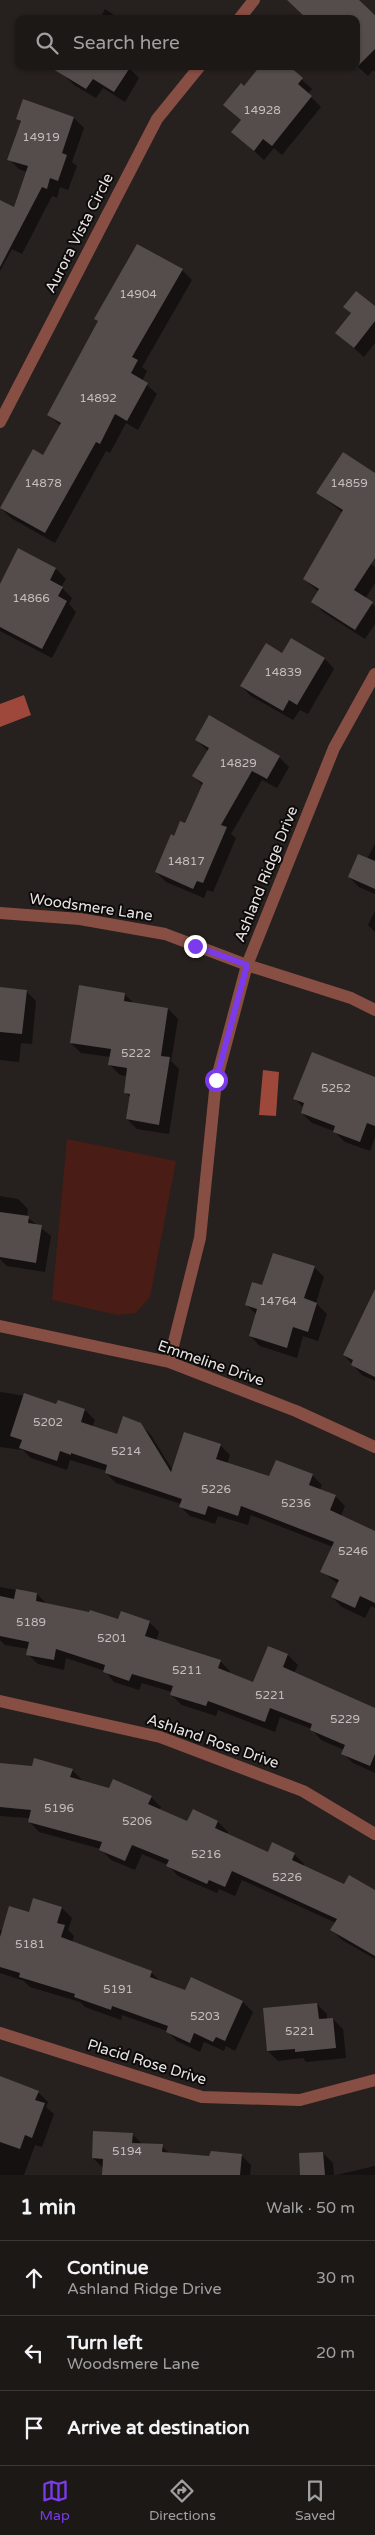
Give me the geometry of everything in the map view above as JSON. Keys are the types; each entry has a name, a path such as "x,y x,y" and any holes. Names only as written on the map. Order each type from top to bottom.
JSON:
{"street":[{"path":"242,15 254,0"},
{"name":"Aurora Vista Circle","path":"0,422 156,119 197,70"},
{"name":"Ashland Ridge Drive","path":"169,1362 200,1238 216,1080 247,965 334,748 375,674"},
{"name":"Woodsmere Lane","path":"0,913 80,919 165,934 247,965 351,998 375,1010"},
{"name":"Emmeline Drive","path":"0,1326 169,1362 296,1411 375,1447"},
{"name":"Ashland Rose Drive","path":"0,1701 160,1737 303,1791 375,1834"},
{"name":"Placid Rose Drive","path":"0,2033 202,2097 300,2100 375,2080"}],"shaded area":[{"path":"24,695 31,715 0,727 0,704"},
{"path":"263,1070 279,1072 276,1116 259,1115"},
{"path":"67,1139 176,1161 150,1297 136,1313 117,1315 52,1300"}],"building":[{"path":"287,0 359,0 375,15 375,49 360,64 360,15 303,15"},
{"path":"55,70 128,70 114,92 93,79 86,89"},
{"path":"257,70 294,70 303,78 298,84 312,96 272,146 263,139 254,151 231,132 241,120 223,105 241,83 244,86"},
{"path":"23,99 74,117 62,153 67,155 58,181 50,178 47,189 42,187 0,267 0,200 14,207 28,166 7,160 21,121 16,119"},
{"path":"137,244 183,269 132,357 138,360 131,373 148,383 127,421 115,414 100,444 96,442 45,533 0,508 33,449 43,455 61,423 47,415 98,321 94,319"},
{"path":"356,291 375,306 375,321 354,348 335,333 351,313 343,307"},
{"path":"343,452 375,473 375,558 354,590 373,602 355,630 311,602 319,589 303,579 343,510 316,493"},
{"path":"18,548 56,568 50,580 63,587 58,596 67,601 42,649 0,627 0,584"},
{"path":"291,638 325,658 297,705 289,700 283,711 240,686 266,643 282,653"},
{"path":"209,715 280,756 267,779 252,771 221,825 227,827 203,883 197,881 193,889 155,872 171,834 174,836 180,821 185,823 203,783 192,776 209,748 195,740"},
{"path":"358,854 375,861 375,889 348,877"},
{"path":"79,985 125,993 124,1001 168,1008 161,1056 170,1057 159,1125 126,1119 130,1094 124,1093 127,1068 108,1065 111,1049 70,1043"},
{"path":"0,987 27,990 22,1034 0,1032"},
{"path":"312,1052 375,1077 375,1126 367,1123 360,1142 333,1132 335,1126 301,1113 304,1103 293,1099"},
{"path":"0,1212 29,1216 28,1223 42,1225 36,1263 0,1257"},
{"path":"273,1253 315,1266 304,1298 317,1303 308,1332 293,1327 287,1348 249,1336 257,1309 245,1305 252,1282 262,1285"},
{"path":"375,1289 375,1377 351,1365 353,1360 343,1355"},
{"path":"24,1393 56,1404 58,1400 85,1409 81,1422 117,1434 123,1416 141,1423 171,1472 184,1432 221,1444 216,1459 269,1476 276,1460 313,1474 309,1485 336,1495 330,1510 375,1531 375,1603 360,1596 355,1608 331,1597 339,1580 320,1572 334,1542 241,1506 238,1516 208,1506 205,1515 179,1507 182,1499 105,1473 107,1465 60,1451 57,1461 19,1448 22,1440 10,1436"},
{"path":"16,1589 37,1593 36,1601 89,1612 90,1610 118,1619 121,1611 150,1621 145,1636 221,1660 218,1668 253,1682 268,1646 288,1654 283,1667 375,1708 375,1754 370,1766 341,1754 345,1745 310,1730 312,1724 270,1708 265,1722 208,1701 206,1706 170,1695 173,1686 132,1674 129,1681 103,1672 105,1665 56,1649 54,1660 26,1655 29,1642 0,1636 0,1596 14,1599"},
{"path":"34,1758 73,1769 70,1777 109,1788 113,1779 152,1796 148,1804 187,1821 193,1809 218,1821 215,1828 268,1852 272,1842 295,1853 292,1860 344,1884 349,1875 375,1890 375,1956 330,1930 337,1919 232,1871 225,1887 209,1880 207,1884 166,1866 169,1860 132,1845 125,1861 99,1850 102,1842 28,1822 31,1810 0,1807 0,1763 32,1766"},
{"path":"33,1898 62,1907 57,1923 65,1925 61,1937 152,1971 150,1977 185,1990 191,1977 243,2001 225,2041 216,2037 213,2042 194,2033 190,2043 166,2032 168,2026 112,2006 111,2010 74,1997 75,1994 19,1977 20,1973 0,1967 0,1937 9,1906 29,1912"},
{"path":"317,2003 319,2019 333,2018 336,2048 295,2052 295,2049 267,2051 263,2008"},
{"path":"0,2076 39,2091 35,2100 45,2103 32,2138 25,2135 20,2149 0,2142"},
{"path":"93,2131 133,2133 132,2143 163,2144 162,2152 209,2156 211,2151 242,2154 240,2175 102,2175 103,2159 92,2158"},
{"path":"323,2152 325,2175 300,2175 299,2153"}],"route":[{"path":"195,946 247,965 216,1080"}]}
